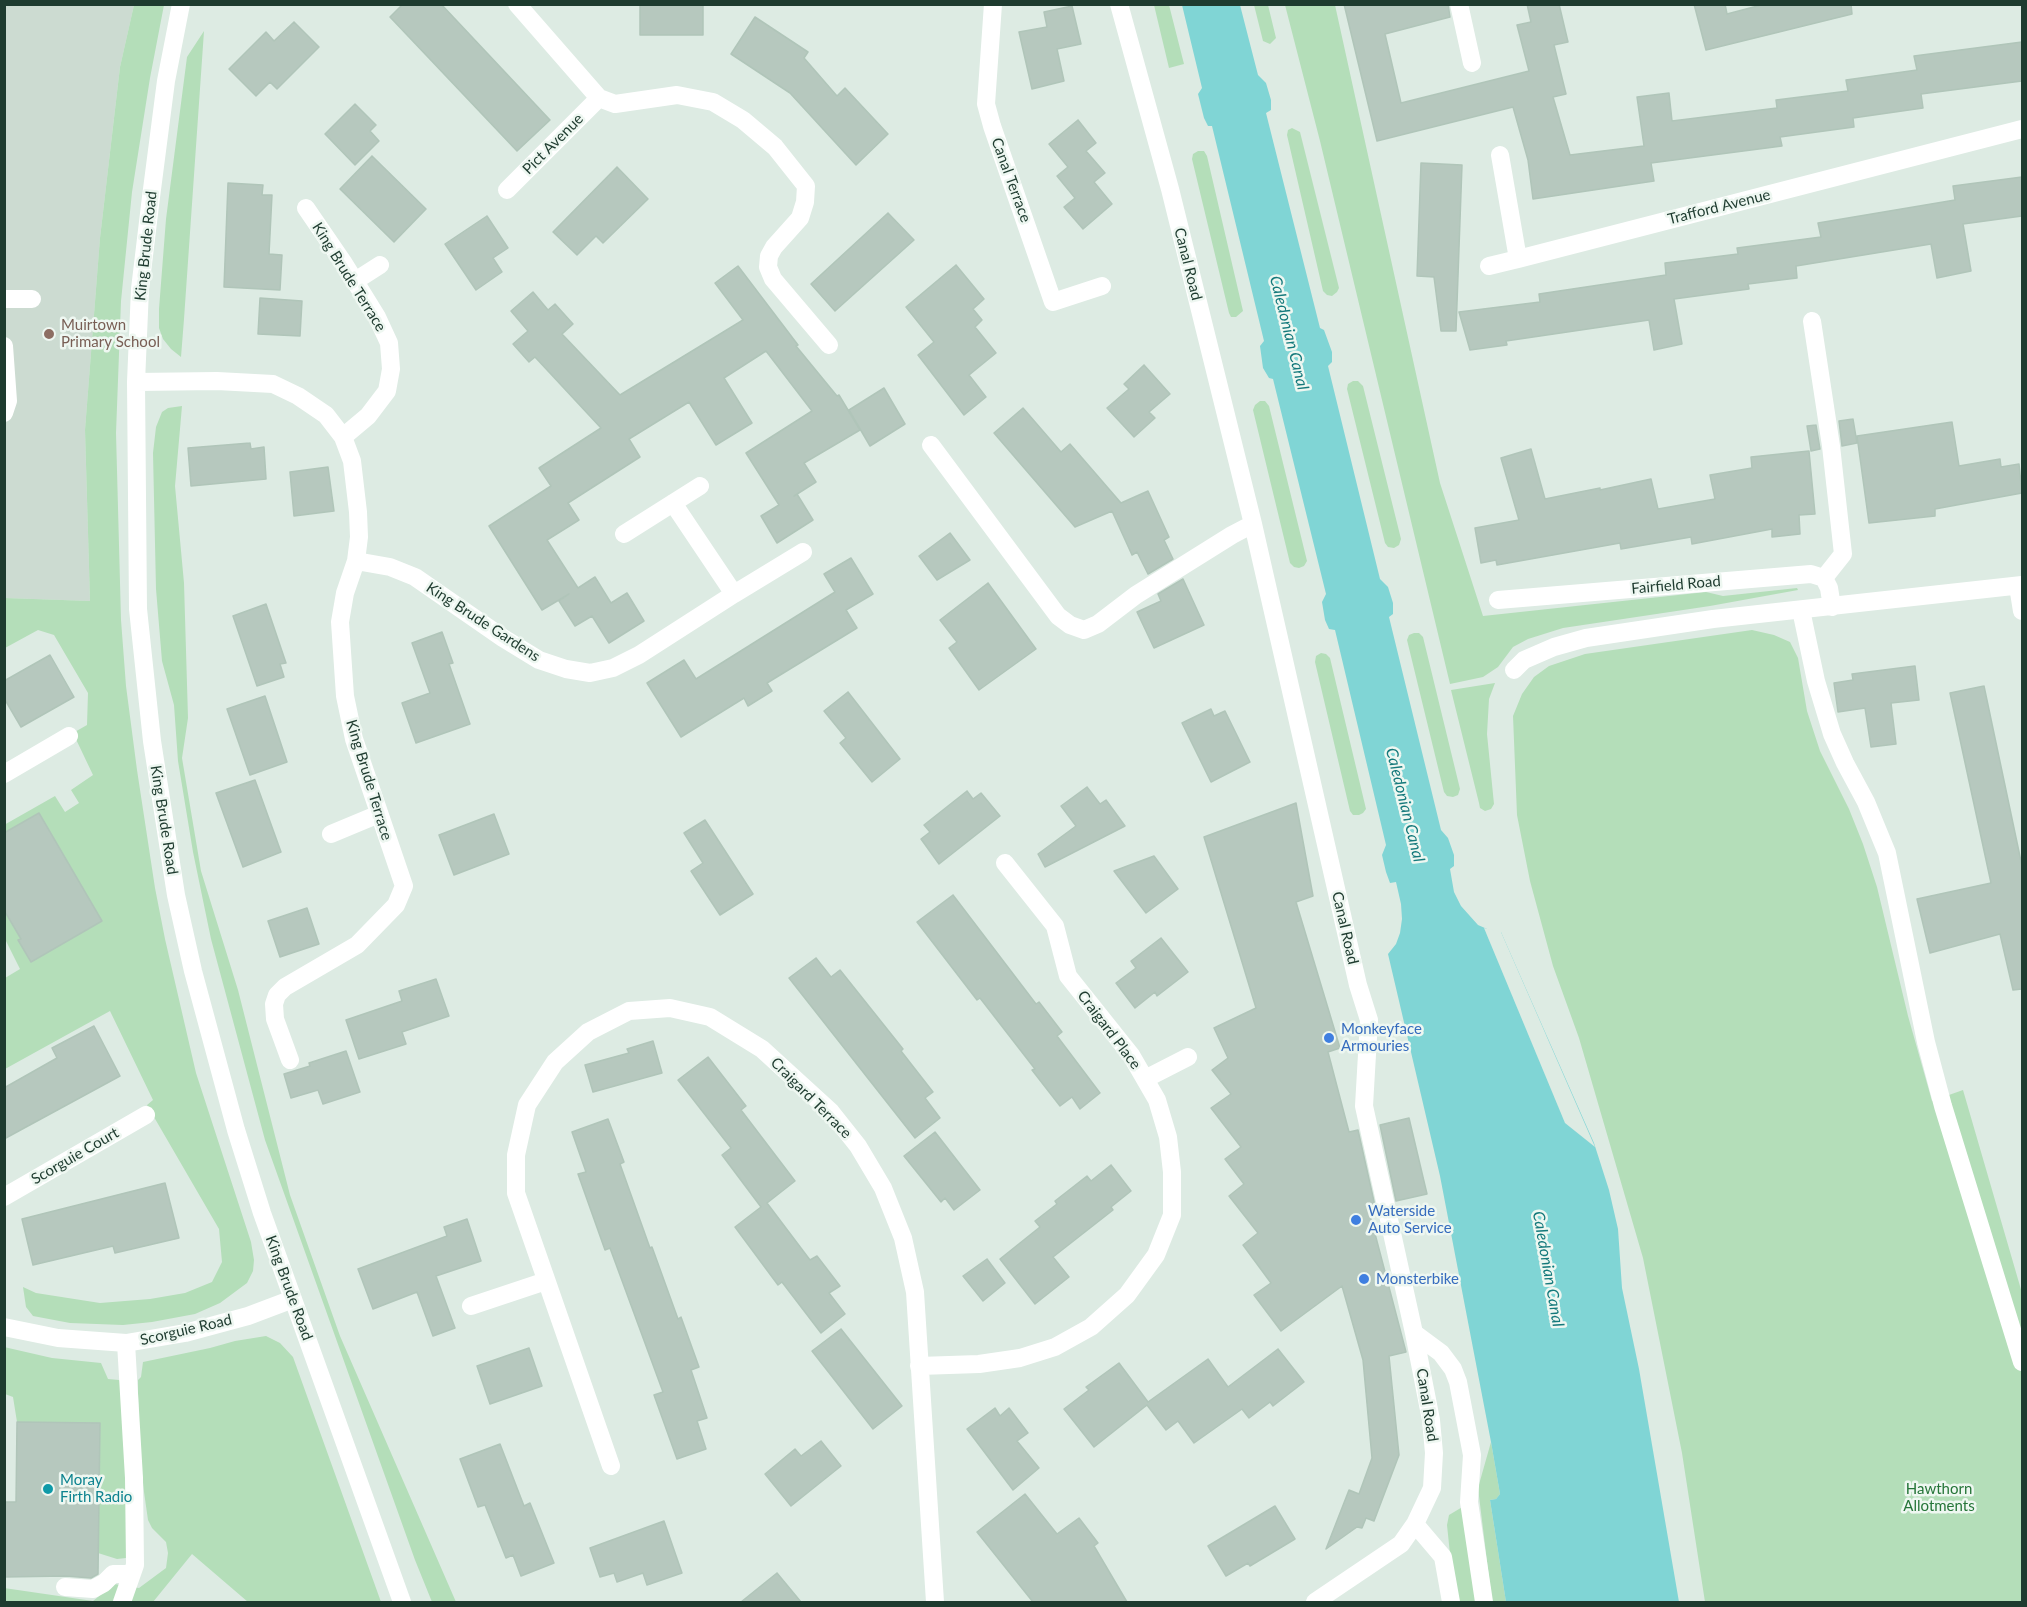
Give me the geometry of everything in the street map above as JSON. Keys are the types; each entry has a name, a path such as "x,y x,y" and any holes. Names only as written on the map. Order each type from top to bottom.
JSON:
{"street":[{"name":"King Brude Road","path":"181,4 166,81 140,289 136,382 138,609 152,741 176,895 199,994 236,1130 262,1213 402,1602"},
{"path":"516,4 599,98 615,104 677,95 713,102 743,120 775,147 806,186 805,202 800,218 774,247 769,256 768,267 773,279 829,345"},
{"name":"Canal Terrace","path":"993,4 986,104 1053,302 1102,286"},
{"name":"Canal Road","path":"1119,4 1170,189 1253,524 1358,985 1369,1020 1364,1106 1431,1420 1434,1453 1432,1488 1415,1524 1401,1544 1315,1602"},
{"path":"1459,4 1472,63"},
{"name":"Pict Avenue","path":"507,190 599,98"},
{"name":"Trafford Avenue","path":"1489,266 2022,129"},
{"path":"1500,155 1518,259"},
{"name":"King Brude Terrace","path":"306,208 377,317 389,344 391,369 387,392 368,416 343,437"},
{"path":"355,281 380,265"},
{"path":"4,299 32,299"},
{"path":"1812,321 1831,446 1843,554 1824,578 1829,588 1832,606"},
{"path":"4,346 8,401 4,413"},
{"name":"King Brude Terrace","path":"136,382 217,381 273,384 326,415 343,437 351,461 359,537 356,561 345,593 340,622 345,696 354,739 404,886 396,904 357,945 285,987 277,995 274,1004 274,1019 290,1059"},
{"path":"931,445 1058,616 1070,625 1084,630 1098,624 1136,595 1253,524"},
{"path":"624,534 700,486"},
{"path":"673,503 734,594"},
{"name":"King Brude Gardens","path":"356,561 390,567 415,577 539,660 566,669 590,673 614,668 639,655 802,552"},
{"name":"Fairfield Road","path":"1498,600 1811,574 1824,578"},
{"path":"1514,670 1524,660 1544,651 1586,638 1713,618 2020,585 2022,611"},
{"path":"1801,610 1816,681 1832,735 1866,802 1887,853 1926,1042 1943,1106 2022,1362"},
{"path":"4,774 69,736"},
{"path":"331,834 379,814"},
{"name":"Craigard Place","path":"919,1365 979,1364 1020,1358 1055,1347 1091,1327 1127,1295 1156,1255 1172,1215 1172,1172 1168,1137 1157,1100 1131,1055 1068,976 1055,926 1005,863"},
{"name":"Craigard Terrace","path":"611,1466 516,1194 516,1155 527,1105 555,1062 588,1032 630,1011 670,1008 710,1017 762,1049 831,1113 858,1146 883,1188 903,1238 915,1292 935,1602"},
{"path":"1145,1079 1188,1057"},
{"name":"Scorguie Court","path":"4,1197 146,1115"},
{"path":"471,1306 546,1281"},
{"name":"Scorguie Road","path":"4,1327 58,1338 126,1343 185,1333 248,1316 293,1299"},
{"name":"Canal Road","path":"1414,1333 1441,1353 1453,1369 1458,1382 1472,1455 1469,1502 1484,1602"},
{"path":"122,1602 135,1565 134,1478 126,1343"},
{"path":"1415,1524 1443,1557 1451,1602"},
{"path":"65,1587 93,1589 113,1574 132,1574"}],"shaded area":[{"name":"Muirtown Primary School","path":"5,5 134,5 120,67 100,238 85,430 90,601 5,598"}],"green space":[{"path":"134,5 164,5 132,192 121,301 116,433 121,620 126,686 155,888 165,939 196,1073 251,1242 254,1260 253,1271 247,1283 220,1303 195,1314 123,1325 70,1323 33,1316 26,1307 23,1287 36,1293 100,1303 150,1299 185,1293 212,1282 222,1262 219,1229 147,1105 153,1100 110,1011 5,1069 5,978 20,969 5,939 4,825 55,796 65,812 79,803 71,790 93,775 73,733 87,725 88,693 54,635 38,630 5,648 5,598 90,601 85,430 100,238 120,67"},
{"path":"1154,5 1169,5 1184,64 1169,68"},
{"path":"1254,5 1268,5 1276,38 1270,44 1263,41"},
{"path":"1285,5 1335,5 1440,483 1483,616 1706,592 1723,596 1797,588 1798,590 1563,628 1528,639 1513,647 1498,667 1483,677 1450,684 1320,141"},
{"path":"204,31 181,357 163,339 159,328 159,309 166,219 187,57"},
{"path":"1292,128 1300,132 1339,288 1332,296 1323,291 1287,135 1288,130"},
{"path":"1204,151 1207,156 1243,311 1236,317 1231,317 1229,313 1192,159 1193,154"},
{"path":"1358,381 1363,386 1401,539 1399,545 1394,548 1388,547 1385,543 1347,389 1348,384"},
{"path":"1260,401 1265,401 1269,406 1307,561 1299,568 1290,563 1253,410"},
{"path":"182,406 175,486 184,583 188,718 182,758 201,871 238,990 290,1195 340,1336 456,1602 432,1602 415,1560 265,1140 211,939 193,852 178,761 174,705 162,661 156,589 153,453 156,427 162,412 168,408"},
{"name":"Hawthorn Allotments","path":"1752,630 1774,635 1790,642 1798,658 1807,711 1820,751 1849,809 1877,887 1908,1016 1932,1101 1963,1090 2022,1293 2022,1602 1705,1602 1682,1453 1643,1258 1579,1038 1553,966 1530,881 1517,815 1513,716 1522,694 1534,677 1549,666 1585,654"},
{"path":"1419,633 1423,637 1460,789 1458,795 1453,797 1447,796 1444,792 1407,640 1409,635"},
{"path":"1321,653 1330,658 1366,809 1359,815 1353,815 1350,811 1315,662 1316,656"},
{"path":"1495,683 1489,699 1487,734 1494,804 1491,809 1485,811 1480,808 1451,690"},
{"path":"266,1336 280,1343 293,1357 381,1602 248,1602 192,1554 153,1602 5,1602 4,1588 93,1601 114,1584 139,1588 166,1568 168,1553 166,1542 152,1528 148,1520 144,1492 138,1393 138,1380 141,1377 143,1362"},
{"path":"4,1347 52,1358 101,1363 108,1379 119,1380 123,1384 129,1551 126,1558 117,1559 98,1553 100,1423 17,1422 13,1397 5,1394"},
{"path":"1491,1442 1500,1494 1496,1499 1490,1500 1506,1602 1492,1602 1478,1488"},
{"path":"1464,1506 1477,1602 1455,1602 1447,1525 1449,1515"}],"water":[{"name":"Caledonian Canal","path":"1182,5 1240,5 1258,75 1266,83 1271,100 1271,110 1266,113 1320,328 1324,330 1332,352 1332,362 1328,366 1380,579 1388,587 1393,603 1393,614 1389,617 1441,830 1448,838 1454,855 1454,866 1450,869 1454,892 1461,906 1478,925 1494,932 1501,932 1594,1143 1609,1190 1618,1229 1622,1288 1639,1369 1679,1602 1506,1602 1490,1500 1496,1499 1500,1494 1491,1442 1440,1176 1388,954 1396,944 1400,933 1401,904 1396,882 1390,883 1386,872 1382,855 1386,845 1335,630 1329,629 1325,620 1322,602 1326,594 1273,379 1269,378 1263,368 1260,346 1264,341 1212,126 1208,126 1204,118 1198,94 1202,88"}],"pier":[{"path":"1484,928 1501,932 1595,1147 1565,1123"}],"building":[{"path":"403,4 441,4 550,120 517,151 390,17"},
{"path":"640,4 703,4 703,35 640,35"},
{"path":"1344,4 1448,4 1450,17 1385,34 1401,103 1529,71 1517,25 1531,22 1527,4 1559,4 1568,42 1554,45 1566,94 1553,97 1570,155 1644,146 1637,97 1669,93 1672,121 1777,108 1776,100 1848,91 1846,80 1917,70 1914,56 2022,42 2022,81 1921,94 1923,108 1853,118 1854,127 1780,137 1782,146 1651,163 1654,181 1533,199 1528,160 1513,107 1377,141"},
{"path":"1694,4 1725,4 1727,14 1765,4 1851,4 1852,14 1706,50"},
{"path":"1072,6 1081,44 1057,49 1064,81 1032,89 1019,32 1047,27 1044,12"},
{"path":"755,17 808,52 804,58 837,96 845,88 888,134 856,165 790,93 731,54"},
{"path":"294,22 319,47 277,89 270,82 256,96 229,69 266,32 274,41"},
{"path":"355,104 376,125 370,131 379,141 355,165 325,134"},
{"path":"1078,120 1096,143 1086,151 1105,173 1094,182 1112,204 1083,229 1064,207 1075,198 1057,176 1068,167 1049,144"},
{"path":"372,156 426,209 394,242 340,189"},
{"path":"1421,163 1462,165 1456,331 1441,331 1434,277 1417,276"},
{"path":"617,167 648,199 603,243 596,236 577,255 553,232"},
{"path":"2022,177 2022,216 1963,224 1971,271 1937,278 1931,244 1796,266 1797,278 1748,284 1749,289 1674,299 1682,344 1654,350 1649,320 1506,341 1507,345 1470,350 1459,312 1540,302 1539,294 1666,275 1665,263 1738,254 1737,248 1821,237 1818,223 1955,200 1953,186"},
{"path":"228,183 263,185 262,195 272,195 269,254 282,255 280,290 224,287"},
{"path":"888,213 914,240 835,311 811,284"},
{"path":"487,216 508,248 493,258 502,272 476,290 445,244"},
{"path":"956,265 984,299 973,309 982,320 975,327 996,353 969,375 986,397 964,415 918,355 934,342 906,307"},
{"path":"738,266 798,345 796,346 837,396 839,395 860,430 804,463 816,482 797,494 813,520 777,543 761,516 779,505 746,453 812,411 766,351 724,378 752,423 716,445 689,402 629,439 640,457 568,503 579,520 547,540 578,588 595,577 611,603 627,593 644,621 609,643 592,616 575,626 559,601 569,594 542,610 489,526 551,486 539,468 601,428 535,357 529,362 513,344 528,331 511,311 533,292 548,310 555,304 573,324 562,334 620,395 743,320 715,283"},
{"path":"260,298 302,301 300,336 258,334"},
{"path":"1144,365 1170,394 1149,412 1155,418 1134,437 1107,408 1129,389 1124,384"},
{"path":"884,388 905,424 870,446 849,410"},
{"path":"1023,408 1061,452 1070,444 1121,503 1148,491 1169,537 1164,540 1173,559 1148,574 1137,552 1132,555 1112,511 1075,527 994,433"},
{"path":"1853,419 1857,443 1842,446 1839,421"},
{"path":"1952,422 1959,466 2000,459 2001,467 2019,464 2022,493 1935,509 1935,516 1869,523 1857,436"},
{"path":"1816,425 1820,449 1811,451 1807,426"},
{"path":"250,443 251,449 264,447 266,479 191,486 188,448"},
{"path":"1531,449 1545,499 1651,479 1658,509 1715,499 1710,475 1752,468 1751,457 1809,451 1815,514 1799,515 1800,534 1772,537 1772,529 1692,544 1691,537 1621,549 1620,543 1497,565 1496,560 1481,563 1475,528 1519,520 1501,458"},
{"path":"328,467 334,511 294,516 290,472"},
{"path":"950,533 970,560 937,580 919,556"},
{"path":"851,558 873,594 846,610 857,628 767,683 772,691 748,706 744,698 681,737 647,683 684,660 696,679 835,592 824,574"},
{"path":"1183,579 1204,625 1154,648 1137,612 1161,601 1158,594"},
{"path":"988,583 1036,649 979,690 949,648 957,642 940,620"},
{"path":"266,604 286,663 280,664 284,677 257,686 233,616"},
{"path":"442,632 453,663 449,664 470,724 416,743 402,703 430,693 412,643"},
{"path":"50,655 74,697 21,727 4,698 4,681"},
{"path":"1915,666 1919,700 1891,703 1896,744 1871,747 1865,708 1838,712 1834,683 1853,680 1852,674"},
{"path":"1984,686 2022,866 2022,989 2013,990 2000,934 1930,953 1917,899 1991,883 1950,693"},
{"path":"848,692 900,759 872,782 840,743 846,738 824,711"},
{"path":"265,696 287,762 250,775 227,709"},
{"path":"1211,709 1214,716 1225,711 1250,762 1211,782 1182,723"},
{"path":"255,780 281,852 243,867 216,793"},
{"path":"1087,787 1100,804 1106,800 1125,826 1045,867 1038,854 1076,826 1061,806"},
{"path":"967,791 973,799 981,793 1000,816 939,864 921,839 930,832 924,825"},
{"path":"1296,803 1313,896 1296,902 1340,1048 1328,1052 1349,1132 1358,1130 1375,1206 1368,1207 1406,1352 1389,1356 1399,1455 1374,1521 1366,1518 1362,1528 1357,1527 1326,1549 1349,1490 1359,1494 1372,1458 1363,1360 1342,1286 1281,1331 1254,1295 1271,1283 1243,1245 1258,1233 1229,1196 1244,1184 1225,1159 1241,1147 1211,1108 1231,1094 1212,1070 1228,1058 1214,1028 1256,1008 1204,837"},
{"path":"39,813 102,921 31,962 4,910 4,833"},
{"path":"494,814 509,854 454,875 439,835"},
{"path":"705,820 753,894 720,915 691,871 703,863 684,833"},
{"path":"1154,856 1178,889 1146,913 1114,871"},
{"path":"953,895 1036,1004 1039,1002 1062,1032 1057,1036 1100,1093 1080,1109 1072,1097 1060,1106 1032,1070 1035,1069 980,998 977,1000 917,922"},
{"path":"307,908 319,944 280,957 268,921"},
{"path":"1161,938 1188,972 1157,996 1155,992 1135,1008 1116,983 1136,968 1131,961"},
{"path":"816,958 831,977 840,970 903,1049 901,1051 933,1092 925,1098 940,1118 915,1138 789,978"},
{"path":"436,979 449,1016 402,1032 406,1044 359,1059 346,1020 402,1001 399,991"},
{"path":"94,1026 120,1076 4,1139 4,1088 57,1058 52,1048"},
{"path":"653,1041 662,1073 593,1092 585,1065 629,1053 627,1049"},
{"path":"346,1051 360,1092 323,1104 318,1090 291,1098 284,1074"},
{"path":"708,1057 746,1106 741,1110 795,1181 767,1203 810,1260 817,1256 840,1286 829,1293 845,1314 821,1333 782,1282 778,1285 735,1227 761,1207 722,1155 731,1148 678,1080"},
{"path":"1409,1118 1427,1194 1396,1201 1380,1125"},
{"path":"608,1119 624,1162 620,1164 650,1248 652,1247 678,1319 681,1317 699,1367 691,1370 707,1418 697,1421 706,1449 677,1459 654,1395 663,1392 610,1248 605,1250 578,1174 586,1172 572,1132"},
{"path":"935,1132 980,1190 954,1210 945,1198 941,1202 904,1156"},
{"path":"1111,1165 1131,1191 1111,1207 1113,1210 1053,1257 1069,1277 1035,1304 1000,1259 1040,1227 1035,1221 1057,1204 1055,1201 1087,1176 1091,1181"},
{"path":"165,1183 179,1238 115,1253 113,1246 33,1265 22,1219"},
{"path":"467,1219 481,1261 436,1276 455,1328 433,1336 417,1292 373,1309 358,1269 447,1236 444,1227"},
{"path":"987,1259 1005,1283 983,1301 963,1276"},
{"path":"841,1329 902,1406 873,1429 812,1351"},
{"path":"529,1348 542,1386 490,1404 477,1366"},
{"path":"1278,1349 1304,1382 1273,1406 1270,1402 1249,1418 1242,1409 1194,1443 1178,1421 1166,1430 1147,1405 1094,1447 1064,1409 1089,1390 1086,1387 1119,1363 1148,1402 1208,1359 1228,1387"},
{"path":"995,1408 1000,1416 1009,1408 1028,1433 1017,1441 1039,1468 1013,1490 967,1429"},
{"name":"Moray Firth Radio","path":"17,1422 100,1423 98,1574 91,1578 4,1577 4,1502 16,1502"},
{"path":"821,1441 841,1466 791,1506 765,1474 795,1449 801,1456"},
{"path":"500,1444 524,1506 530,1503 554,1563 521,1576 513,1555 506,1558 485,1505 478,1507 460,1459"},
{"path":"1025,1494 1057,1534 1079,1518 1098,1543 1094,1546 1127,1602 1033,1602 977,1532"},
{"path":"1275,1506 1295,1539 1250,1566 1248,1563 1226,1576 1208,1546"},
{"path":"664,1521 682,1573 647,1585 643,1573 617,1582 614,1573 600,1577 590,1548"},
{"path":"777,1573 801,1602 741,1602"}],"place":[{"name":"Muirtown Primary School","path":"49,334"},
{"name":"Monkeyface Armouries","path":"1329,1038"},
{"name":"Waterside Auto Service","path":"1356,1220"},
{"name":"Monsterbike","path":"1364,1279"},
{"name":"Moray Firth Radio","path":"48,1489"}]}
